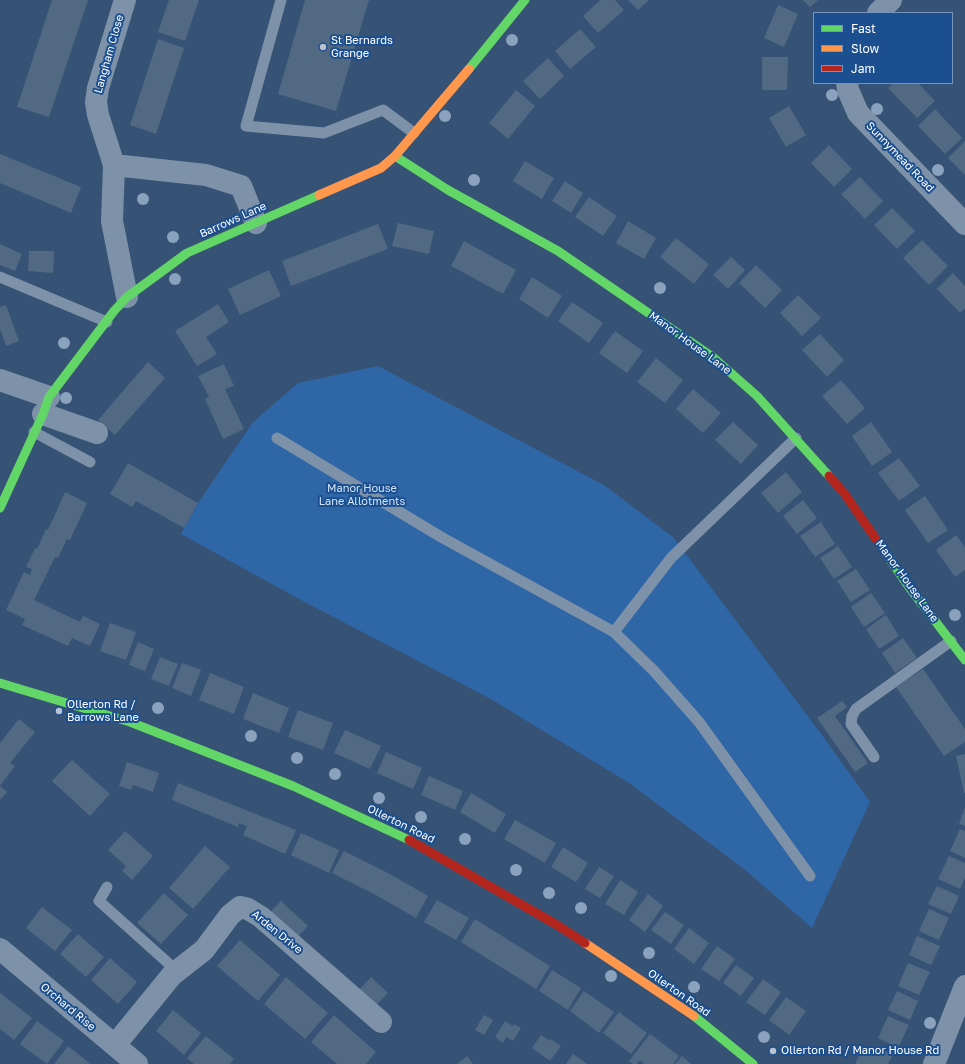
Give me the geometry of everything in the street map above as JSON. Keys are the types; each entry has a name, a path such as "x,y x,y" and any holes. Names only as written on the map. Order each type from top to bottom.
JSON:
{"street":[{"name":"Langham Close","path":"125,0 98,88 96,102 98,115 114,165 112,221 127,297"},
{"name":"Barrows Lane","path":"0,508 42,414 106,322 127,297 186,253 381,168 395,156 525,0"},
{"path":"879,12 891,0"},
{"name":"Sunnymead Road","path":"847,84 848,90 858,113 965,224"},
{"name":"Manor House Lane","path":"395,156 448,190 558,251 714,358 757,396 844,493 909,587 965,660"},
{"path":"114,165 206,175 241,186 256,223"},
{"path":"0,380 42,414 97,433"},
{"name":"Ollerton Road","path":"0,683 130,722 293,786 417,844 557,925 691,1014 753,1064"},
{"name":"Arden Drive","path":"115,1046 172,975 204,950 230,915 240,907 248,909 261,917 381,1022"},
{"name":"Orchard Rise","path":"0,949 137,1064"},
{"path":"934,1064 965,986"}],"lane":[{"path":"281,0 246,126 324,133 383,110 414,133"},
{"path":"0,277 106,322"},
{"path":"42,414 90,462"},
{"path":"276,438 442,537 614,632 654,671 699,722 810,876"},
{"path":"614,632 671,558 796,438"},
{"path":"874,757 851,724 852,716 856,709 951,641"},
{"path":"107,887 99,901 177,971"}],"green space":[{"name":"Manor House Lane Allotments","path":"378,366 604,485 673,537 819,731 870,802 812,928 744,869 629,783 489,698 299,599 181,534 198,503 253,422 298,383"}],"building":[{"path":"52,0 88,0 49,117 17,107"},
{"path":"169,0 199,0 185,41 158,32"},
{"name":"St Bernards Grange","path":"305,0 369,0 336,111 278,94"},
{"path":"600,0 615,0 624,10 598,33 583,16"},
{"path":"628,0 649,0 638,10"},
{"path":"803,0 818,0 810,7"},
{"path":"778,5 798,14 784,47 764,38"},
{"path":"580,29 596,47 570,69 555,51"},
{"path":"158,39 184,48 156,134 130,125"},
{"path":"762,57 788,57 787,90 762,90"},
{"path":"548,58 564,76 540,99 523,81"},
{"path":"893,84 919,84 935,101 917,118 888,88"},
{"path":"516,90 535,106 508,139 489,123"},
{"path":"789,106 806,135 786,147 769,118"},
{"path":"935,109 962,138 945,154 918,126"},
{"path":"965,141 965,175 948,158"},
{"path":"829,145 852,169 834,187 811,163"},
{"path":"0,154 81,187 71,213 0,183"},
{"path":"525,161 554,178 542,199 513,181"},
{"path":"860,177 883,201 865,219 841,194"},
{"path":"565,181 583,193 571,213 552,201"},
{"path":"589,197 617,216 603,236 575,217"},
{"path":"892,208 915,231 897,249 874,225"},
{"path":"628,221 656,238 644,259 616,243"},
{"path":"398,223 434,231 429,254 392,246"},
{"path":"378,224 388,249 291,286 282,261"},
{"path":"676,238 709,264 694,284 660,257"},
{"path":"922,240 948,266 929,285 903,258"},
{"path":"464,241 516,270 503,294 451,266"},
{"path":"0,244 22,254 15,271 0,265"},
{"path":"29,251 54,251 53,273 28,271"},
{"path":"731,257 745,270 728,289 713,275"},
{"path":"756,265 782,290 765,308 739,283"},
{"path":"269,270 281,296 240,315 228,289"},
{"path":"953,273 965,286 965,308 960,313 937,289"},
{"path":"532,277 562,296 548,318 519,299"},
{"path":"798,295 821,318 802,336 780,313"},
{"path":"572,302 603,323 589,343 558,321"},
{"path":"218,304 229,322 206,337 217,354 197,366 175,331"},
{"path":"6,305 19,341 6,346 0,331 0,307"},
{"path":"615,331 643,351 627,373 599,353"},
{"path":"820,334 844,360 827,377 802,350"},
{"path":"656,358 683,380 665,403 637,382"},
{"path":"148,362 165,378 115,435 98,420"},
{"path":"224,364 234,386 225,389 244,429 223,439 205,399 209,397 198,376"},
{"path":"841,380 865,408 847,424 822,396"},
{"path":"693,389 721,413 703,433 676,409"},
{"path":"733,422 758,445 741,464 715,440"},
{"path":"871,422 892,452 872,466 852,436"},
{"path":"899,458 920,486 899,501 878,473"},
{"path":"128,463 198,503 184,528 136,501 132,507 110,494"},
{"path":"786,472 802,492 778,513 761,493"},
{"path":"65,492 87,503 70,540 67,539 58,558 55,557 34,600 80,622 83,616 100,624 90,646 72,638 68,646 22,625 25,619 6,610 24,572 30,575 32,569 26,567 35,548 37,549 46,529 48,530"},
{"path":"925,496 948,530 928,543 905,510"},
{"path":"803,500 817,518 797,534 783,516"},
{"path":"821,522 835,544 815,557 800,536"},
{"path":"956,535 965,547 965,570 955,577 936,550"},
{"path":"838,546 852,567 834,579 820,558"},
{"path":"856,569 870,590 851,602 837,581"},
{"path":"871,593 885,613 864,627 851,607"},
{"path":"886,615 899,636 879,649 866,629"},
{"path":"110,623 136,632 126,660 100,651"},
{"path":"903,638 917,658 895,673 882,653"},
{"path":"138,642 154,649 145,671 129,665"},
{"path":"160,657 178,664 169,686 151,679"},
{"path":"182,663 201,670 191,696 172,688"},
{"path":"923,669 965,729 965,742 944,756 896,687"},
{"path":"210,673 244,687 234,714 199,700"},
{"path":"253,693 289,708 279,733 243,719"},
{"path":"842,701 847,707 835,716 868,763 855,772 817,718"},
{"path":"298,710 333,723 323,750 288,737"},
{"path":"19,719 35,732 10,763 15,766 0,786 0,743"},
{"path":"345,730 381,746 370,769 334,753"},
{"path":"386,752 422,768 413,789 377,773"},
{"path":"965,754 965,793 964,793 956,756"},
{"path":"72,760 110,794 90,816 52,781"},
{"path":"127,762 159,773 153,792 133,785 131,790 119,786"},
{"path":"429,776 463,791 455,810 421,795"},
{"path":"178,783 296,830 285,854 243,835 247,826 239,823 238,827 172,800"},
{"path":"0,786 7,792 0,800"},
{"path":"471,793 506,814 495,833 460,812"},
{"path":"965,807 965,826 959,824"},
{"path":"515,820 556,843 545,863 504,839"},
{"path":"960,829 965,831 965,858 950,851"},
{"path":"125,831 153,856 132,880 122,871 126,866 108,850"},
{"path":"301,833 339,850 329,873 291,855"},
{"path":"205,846 230,867 193,909 169,888"},
{"path":"563,847 588,863 576,882 551,867"},
{"path":"344,851 388,873 428,896 416,918 376,895 332,873"},
{"path":"949,856 965,863 965,878 960,889 938,879"},
{"path":"599,867 614,876 600,898 585,889"},
{"path":"620,880 638,892 624,915 605,904"},
{"path":"937,886 959,896 951,914 928,904"},
{"path":"164,893 188,915 161,944 137,923"},
{"path":"648,894 663,906 645,932 629,920"},
{"path":"437,900 469,918 456,940 424,922"},
{"path":"281,901 308,926 294,940 267,915"},
{"path":"42,907 72,930 55,951 26,928"},
{"path":"929,909 949,918 939,940 919,931"},
{"path":"665,912 684,925 671,944 651,930"},
{"path":"475,919 550,966 536,989 461,942"},
{"path":"689,928 709,943 694,964 674,949"},
{"path":"78,934 104,957 86,977 60,954"},
{"path":"917,936 940,946 931,965 909,955"},
{"path":"240,940 280,975 258,1001 217,966"},
{"path":"717,946 735,959 719,981 701,969"},
{"path":"110,958 137,982 118,1004 91,980"},
{"path":"908,963 930,972 919,995 898,986"},
{"path":"736,965 754,978 741,996 723,983"},
{"path":"552,970 581,988 568,1010 539,991"},
{"path":"286,977 328,1013 305,1039 264,1004"},
{"path":"371,977 388,993 376,1005 359,990"},
{"path":"763,979 781,992 765,1015 746,1002"},
{"path":"584,991 614,1012 599,1033 570,1011"},
{"path":"897,991 918,1001 910,1020 888,1010"},
{"path":"0,993 32,1018 14,1040 0,1029"},
{"path":"786,997 806,1011 789,1035 769,1020"},
{"path":"173,1010 201,1033 184,1055 156,1031"},
{"path":"619,1012 647,1033 631,1054 603,1033"},
{"path":"334,1015 376,1052 366,1064 337,1064 311,1042"},
{"path":"484,1015 493,1020 484,1035 475,1030"},
{"path":"888,1016 909,1025 898,1048 878,1038"},
{"path":"37,1021 64,1041 47,1064 20,1044"},
{"path":"505,1021 513,1026 514,1024 521,1028 513,1041 506,1037 503,1043 495,1037"},
{"path":"650,1034 679,1056 673,1064 644,1064 640,1060 637,1064 633,1064 629,1061"},
{"path":"541,1035 550,1041 551,1039 561,1046 550,1061 532,1048"},
{"path":"206,1036 234,1059 230,1064 194,1064 187,1058"},
{"path":"68,1046 82,1057 90,1064 54,1064"},
{"path":"873,1046 893,1054 888,1064 855,1064 862,1049 871,1052"},
{"path":"573,1054 582,1060 587,1064 566,1064"},
{"path":"467,1056 473,1064 457,1064"},
{"path":"682,1056 691,1064 675,1064"}],"traffic: fast":[{"path":"469,69 525,0"},
{"path":"395,156 448,190 558,251 714,358 757,396 829,476"},
{"path":"0,508 43,414 49,397 114,311 127,297 187,253 319,195"},
{"path":"889,558 909,587 965,660"},
{"path":"0,683 130,722 293,786 409,840"},
{"path":"694,1016 753,1064"}],"traffic: slow":[{"path":"319,195 381,168 395,156 469,69"},
{"path":"585,943 694,1016"}],"traffic: jam":[{"path":"829,476 844,493 889,558"},
{"path":"409,840 557,925 585,943"}],"place":[{"name":"St Bernards Grange","path":"323,47"},
{"name":"Ollerton Rd / Barrows Lane","path":"59,711"},
{"name":"Ollerton Rd / Manor House Rd","path":"773,1051"}]}
